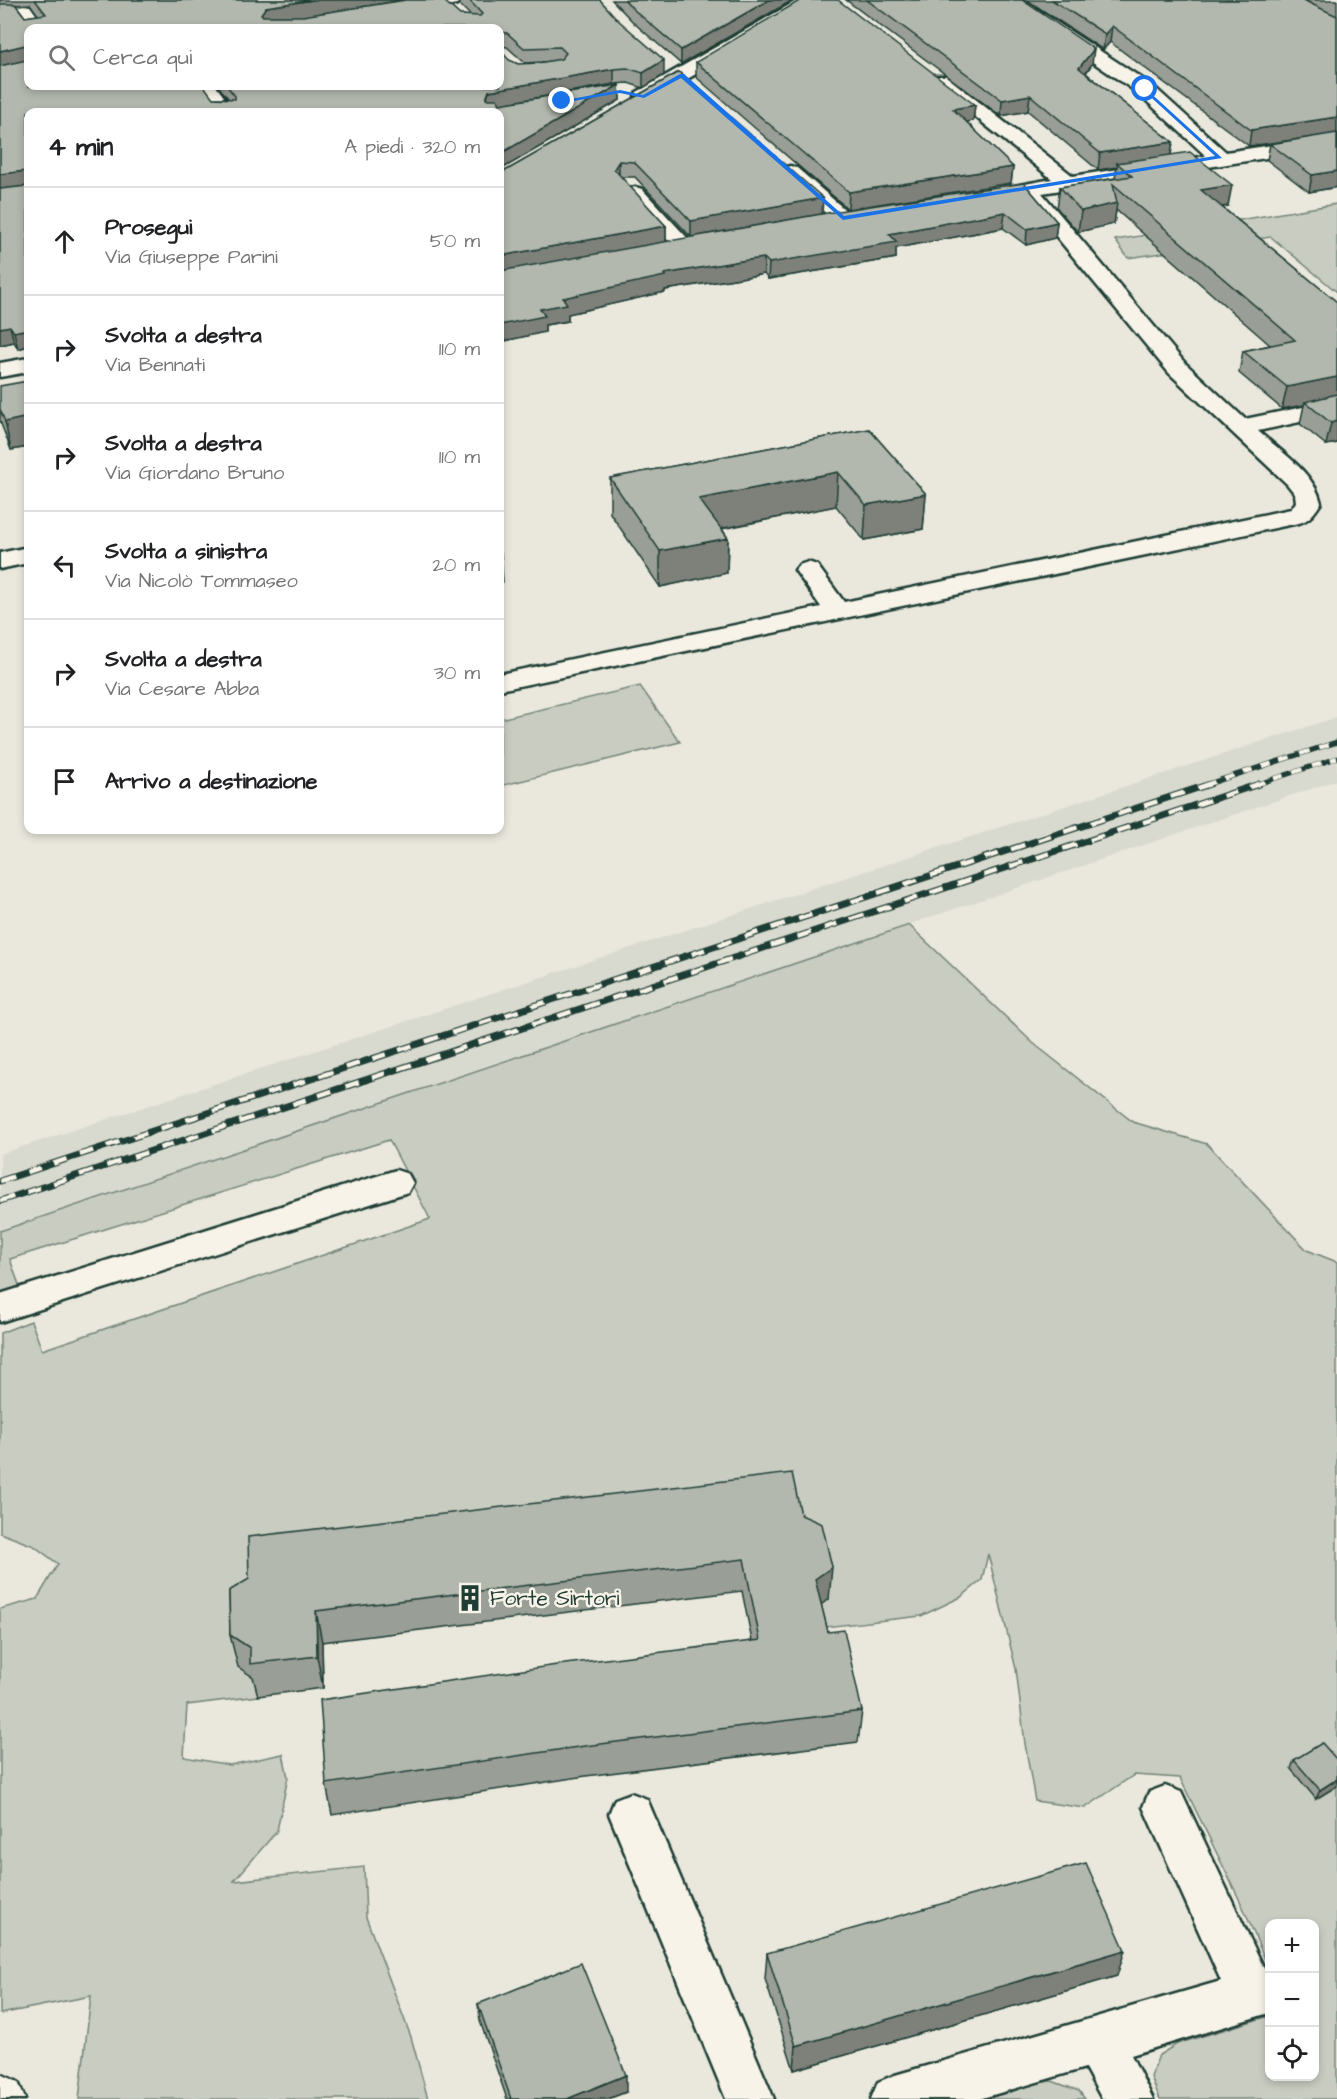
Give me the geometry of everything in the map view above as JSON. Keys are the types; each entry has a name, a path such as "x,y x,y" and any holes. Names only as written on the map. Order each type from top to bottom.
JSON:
{"street":[{"path":"632,98 688,81 811,0"},
{"path":"1011,0 1145,89 1219,158"},
{"path":"383,11 450,6"},
{"path":"0,12 24,10 34,24"},
{"path":"665,62 688,81"},
{"path":"923,69 1067,182"},
{"path":"210,90 223,108"},
{"path":"993,194 1337,141"},
{"path":"772,157 843,218"},
{"path":"626,183 686,246"},
{"path":"504,681 838,613 1299,514 1309,503 1307,494 1296,479 1177,368 1028,189"},
{"path":"820,222 866,214"},
{"path":"662,251 708,242"},
{"path":"0,370 24,366"},
{"path":"1241,428 1337,407"},
{"path":"0,561 24,556"},
{"path":"808,570 838,613"},
{"path":"0,1308 396,1183"},
{"path":"895,2099 1252,1996 1165,1807"},
{"path":"631,1814 750,2099"},
{"path":"1096,2041 1129,2099"}],"shaded area":[{"path":"1337,204 1337,292 1271,237 1128,258 1115,240"},
{"path":"640,686 680,742 504,785 504,718"},
{"path":"1337,717 1337,780 0,1231 0,1154"},
{"path":"909,925 1033,1043 1133,1122 1207,1144 1307,1250 1337,1262 1337,2099 1160,2099 1151,2077 1159,2055 1177,2044 1265,2017 1265,2081 1319,2081 1319,1919 1265,1919 1265,1960 1242,1905 1180,1778 1134,1775 1085,1808 1035,1801 1016,1669 988,1554 982,1580 961,1597 921,1616 816,1628 820,1560 256,1570 258,1696 187,1705 184,1757 230,1765 283,1754 288,1777 277,1831 234,1881 364,1867 366,1917 411,2037 428,2099 79,2099 91,1996 0,2014 0,1609 37,1599 58,1564 34,1546 0,1533 0,1333 31,1321 42,1350 430,1219 389,1140 10,1259 20,1288 0,1293 0,1231"},
{"path":"1052,2081 1079,2091 1085,2099 974,2099 1025,2084"}],"building":[{"path":"35,0 313,0 266,7 261,14 263,16 303,16 406,0 443,0 460,15 480,16 482,14 469,0 600,0 618,20 664,60 643,73 627,68 614,69 504,88 504,54 518,64 561,59 566,53 560,47 524,48 504,33 504,24 24,24 24,45 0,51 0,4 15,4 25,17 46,14"},
{"path":"625,0 769,0 681,50"},
{"path":"801,0 838,0 975,105 953,109 1013,167 849,192 696,62"},
{"path":"867,0 1022,0 1094,49 1079,68 1173,142 1100,153 1030,95 1002,100"},
{"path":"1052,0 1303,0 1337,16 1337,117 1251,130 1112,26 1105,34"},
{"path":"24,61 24,90 207,90 213,98 235,99 230,90 495,90 489,91 486,99 497,99 500,104 619,85 504,152 504,108 24,108 24,171 0,174 0,66"},
{"path":"679,72 823,198 691,221 634,162 619,161 614,169 666,226 504,255 504,171"},
{"path":"1337,133 1337,171 1312,175 1270,144"},
{"path":"1190,152 1232,185 1201,190 1337,302 1337,377 1287,387 1243,351 1295,340 1113,184 1117,203 1081,211 1060,187 1132,176 1117,163"},
{"path":"1024,183 1057,222 1027,229 1005,212 889,234 897,242 769,263 764,258 664,274 665,276 563,298 567,304 540,309 545,316 504,324 504,270 844,210"},
{"path":"24,186 24,330 14,332 10,326 0,328 0,189"},
{"path":"24,382 24,418 5,422 0,409 0,386"},
{"path":"1337,394 1337,421 1331,423 1305,402"},
{"path":"869,429 926,494 866,505 838,472 699,499 728,538 660,551 610,478"},
{"path":"792,1473 801,1515 822,1524 832,1567 815,1579 828,1632 844,1630 862,1711 585,1746 326,1784 320,1700 557,1665 760,1640 744,1559 316,1611 317,1656 250,1664 250,1648 230,1635 229,1591 249,1579 248,1537"},
{"path":"1322,1743 1337,1760 1337,1779 1320,1790 1294,1760"},
{"path":"1086,1863 1125,1950 796,2046 767,1953"},
{"path":"581,1963 626,2075 567,2099 511,2099 478,2004"}],"railway":[{"path":"1205,785 1337,742"},
{"path":"1255,785 1337,758"},
{"path":"0,1181 1210,784"},
{"path":"0,1201 1259,784"}],"place":[{"name":"Forte Sirtori","path":"470,1598"}],"route":[{"path":"562,101 620,91 644,96 682,76 843,218 1219,158 1145,89"}]}
